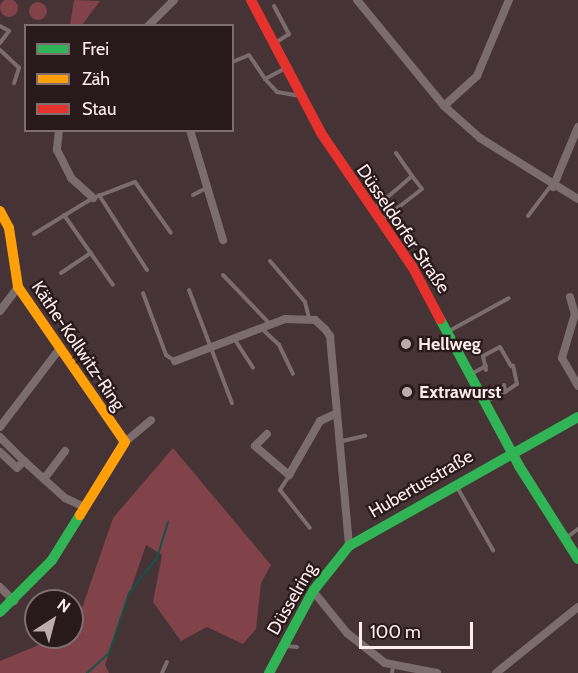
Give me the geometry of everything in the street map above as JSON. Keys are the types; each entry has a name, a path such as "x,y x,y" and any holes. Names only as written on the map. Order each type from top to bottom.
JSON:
{"street":[{"path":"150,24 174,0"},
{"name":"Düsseldorfer Straße","path":"251,0 302,96 448,332 511,452 578,559"},
{"path":"444,105 477,76 509,0"},
{"path":"362,2 444,105 480,138 552,186 578,199"},
{"path":"552,186 578,127"},
{"path":"59,132 57,150 71,178 96,196"},
{"path":"191,132 210,186 223,240"},
{"name":"Käthe-Kollwitz-Ring","path":"0,210 9,228 18,287 58,351 125,442"},
{"path":"0,311 18,287"},
{"path":"570,297 575,314 562,358 578,386"},
{"path":"175,361 210,345 271,324 309,319 330,336 335,414 349,546"},
{"path":"0,428 58,351"},
{"path":"267,434 255,446 289,475 320,420 335,414"},
{"name":"Hubertusstraße","path":"349,546 511,452 578,417"},
{"path":"0,612 14,601 52,560 125,442 151,420"},
{"path":"0,437 44,479 84,507"},
{"path":"44,479 65,451"},
{"path":"0,452 17,468 24,461"},
{"name":"Düsselring","path":"271,669 313,591 349,546"},
{"path":"0,587 14,601"},
{"path":"313,591 329,616 359,644 396,671 437,673"},
{"path":"496,673 578,607"}],"lane":[{"path":"274,6 289,34 274,44"},
{"path":"0,26 9,32 0,43"},
{"path":"0,50 19,68 14,83"},
{"path":"234,61 249,55 277,92 302,96"},
{"path":"265,79 287,68"},
{"path":"381,221 422,189 396,153"},
{"path":"372,211 412,176"},
{"path":"34,234 96,196 135,182 171,232"},
{"path":"193,195 210,186"},
{"path":"528,216 552,186"},
{"path":"96,196 147,270"},
{"path":"64,215 113,285"},
{"path":"61,273 90,253"},
{"path":"270,261 305,302 309,319"},
{"path":"224,275 271,324"},
{"path":"189,290 231,403"},
{"path":"143,293 166,355 175,361"},
{"path":"448,332 509,298"},
{"path":"261,328 279,345 293,374"},
{"path":"232,337 253,368"},
{"path":"471,374 485,368 481,362 500,348 506,351 517,384 485,402"},
{"path":"504,385 505,392"},
{"path":"496,389 499,394"},
{"path":"338,443 365,436"},
{"path":"289,475 280,490 310,528"},
{"path":"455,484 493,550"},
{"path":"565,539 578,529"},
{"path":"284,646 297,647"},
{"path":"162,673 167,662"}],"shaded area":[{"path":"9,-1 17,4 18,8 13,16 9,17 1,12 0,8 5,0"},
{"path":"74,0 100,1 83,24 70,24"},
{"path":"38,2 44,5 47,11 44,17 38,20 32,17 29,11 32,5"},
{"path":"173,448 271,565 261,583 256,629 243,644 207,627 181,641 153,602 162,555 146,545 105,665 109,673 0,673 0,661 29,649 84,649 84,602 113,518"}],"waterway":[{"path":"87,673 109,653 129,593 157,558 168,522"}],"traffic: fast":[{"path":"440,319 519,466 578,559"},
{"path":"269,673 313,591 349,546 578,417"},
{"path":"0,612 52,560 80,515"}],"traffic: slow":[{"path":"0,211 9,228 18,287 125,442 80,515"}],"traffic: jam":[{"path":"251,0 321,133 413,268 440,319"}],"place":[{"name":"Hellweg","path":"406,344"},
{"name":"Extrawurst","path":"407,392"}]}
